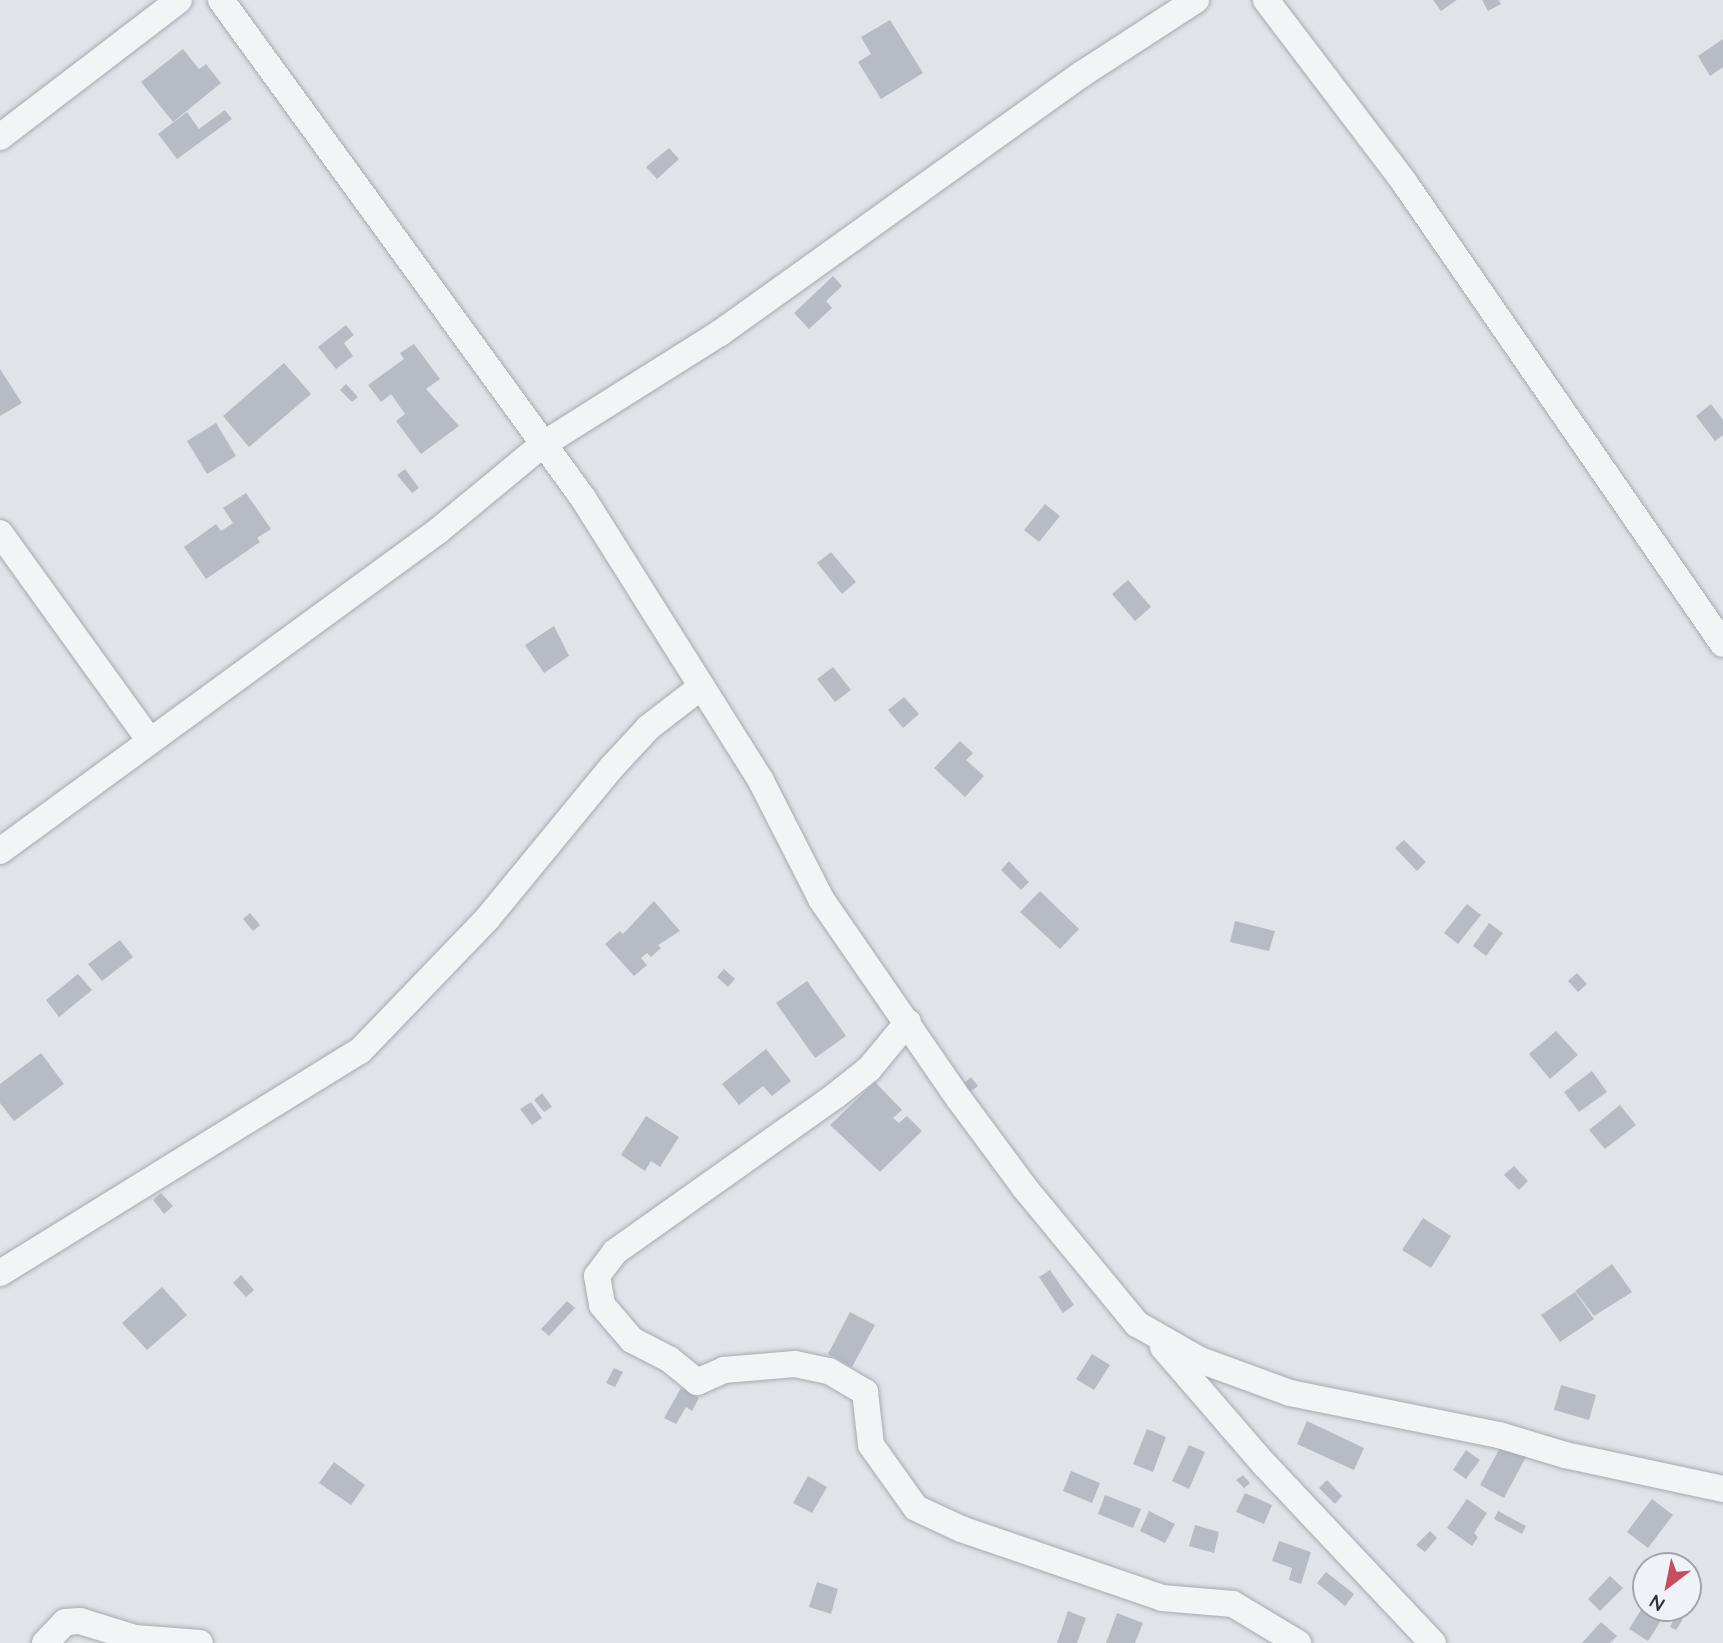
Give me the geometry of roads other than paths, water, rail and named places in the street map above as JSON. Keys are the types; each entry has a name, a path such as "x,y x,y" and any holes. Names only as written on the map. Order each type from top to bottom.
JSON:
{"street":[{"path":"0,137 179,0"},
{"path":"221,0 583,498 761,781 821,899 1024,1187 1120,1307 1153,1335 1265,1465 1433,1643"},
{"path":"0,851 438,531 542,445 720,333 1082,74 1196,0"},
{"path":"1266,0 1404,182 1723,644"},
{"path":"0,533 150,741"},
{"path":"0,1273 360,1051 487,919 612,767 649,727 701,687"},
{"path":"908,1022 869,1069 835,1096 615,1252 597,1276 602,1305 632,1340 669,1359 697,1382 724,1370 795,1364 828,1371 865,1392 871,1445 916,1508 961,1529 1162,1598 1233,1604 1298,1643"},
{"path":"1153,1335 1200,1360 1290,1393 1499,1435 1565,1455 1723,1489"},
{"path":"45,1643 65,1622 79,1621 135,1638 200,1643"}]}
